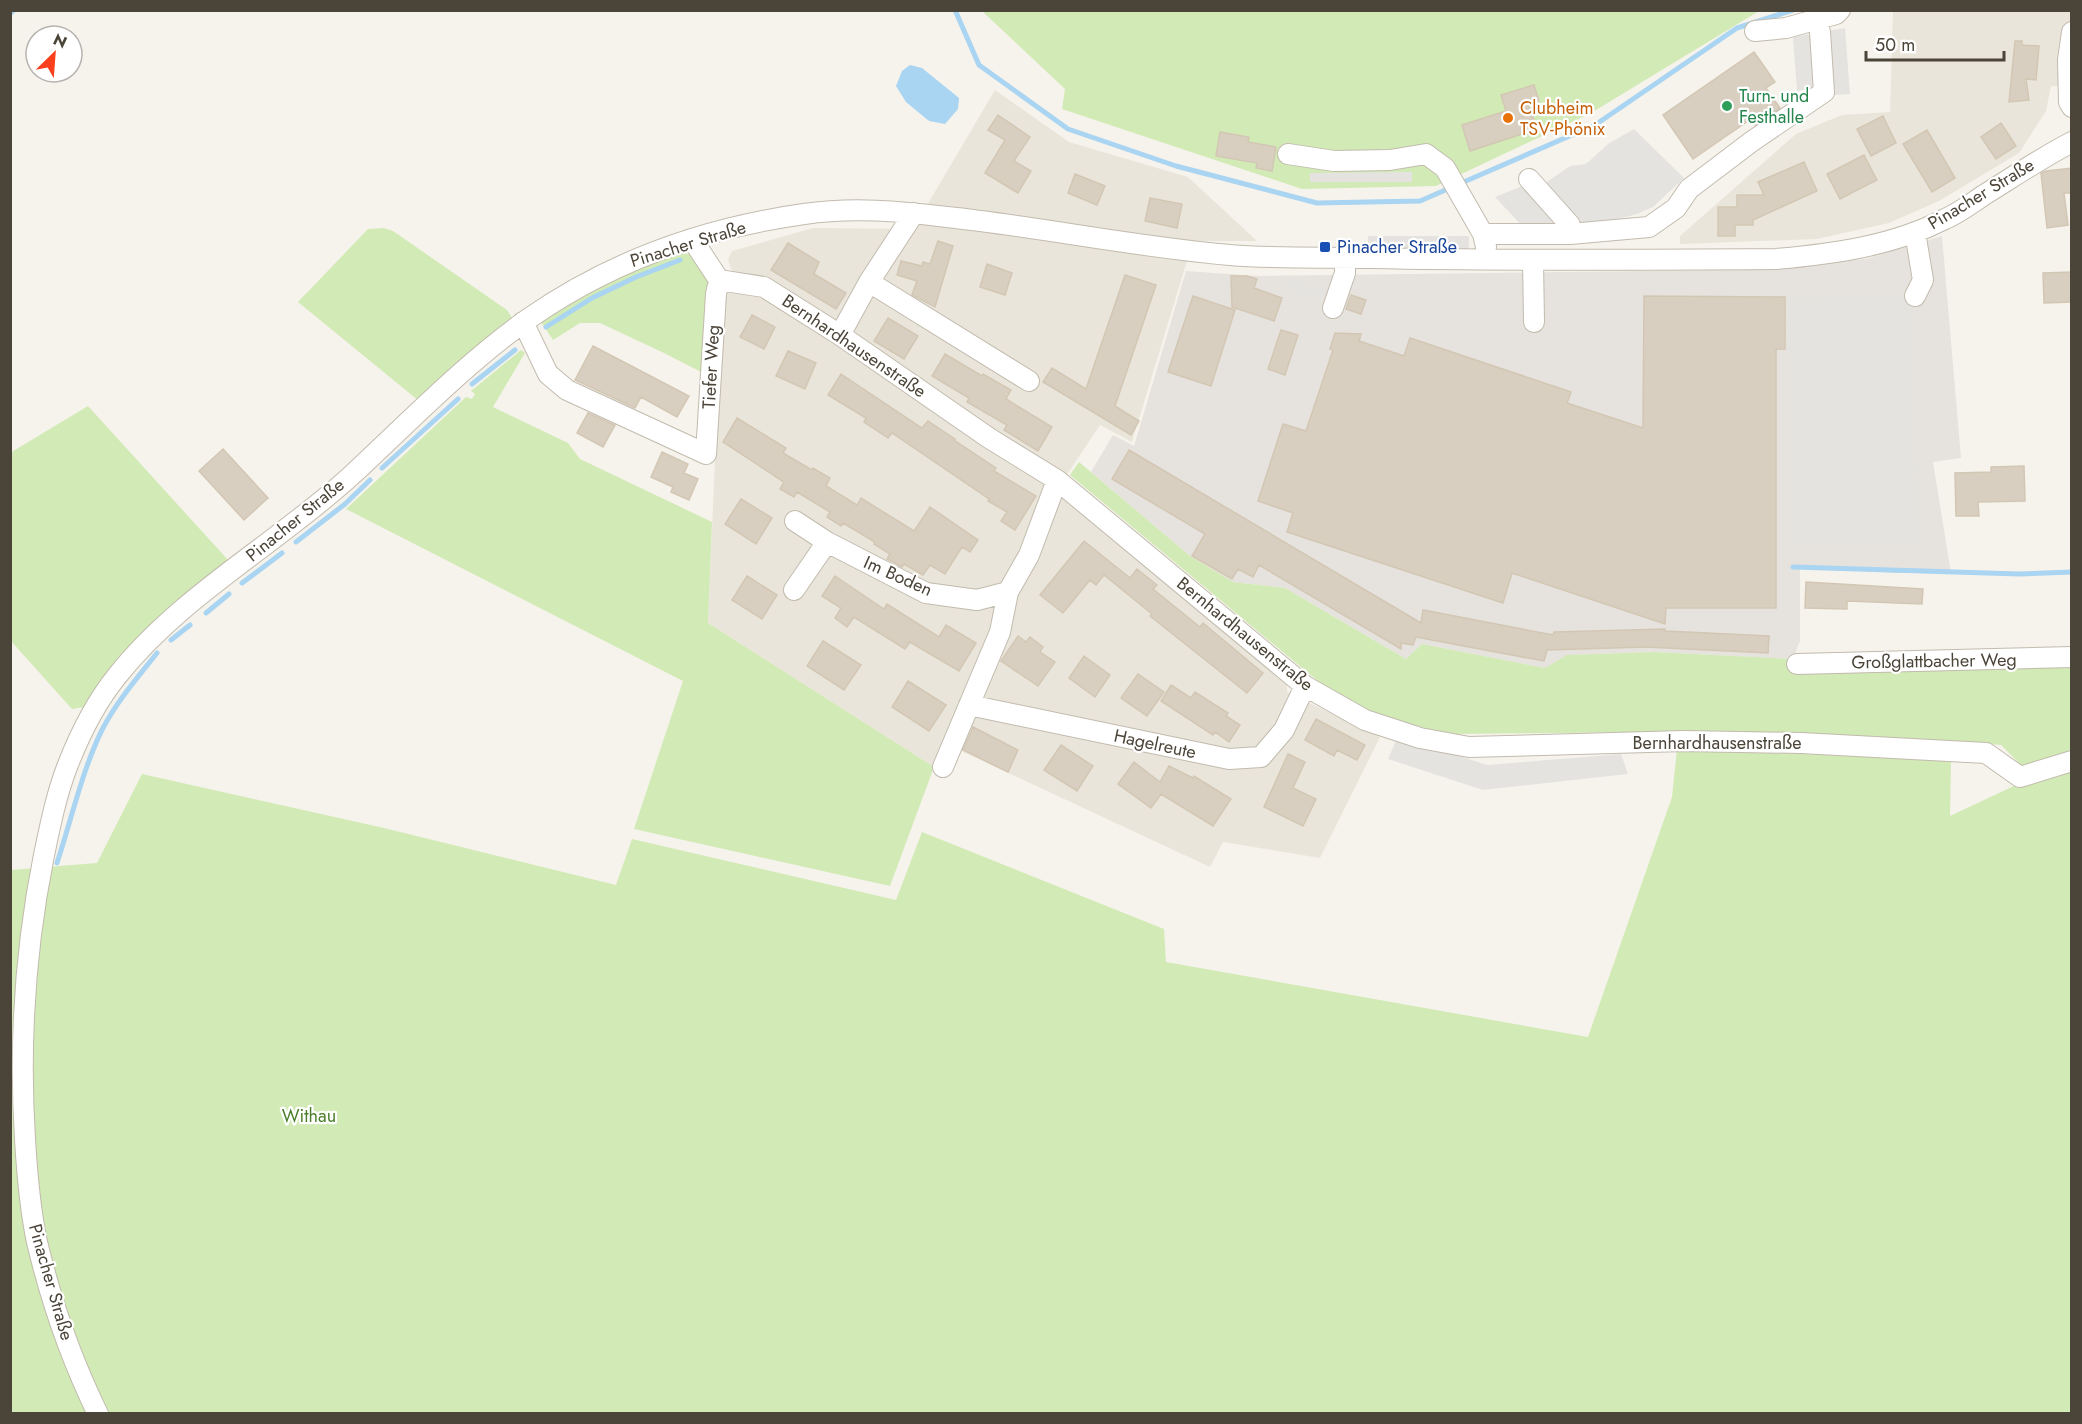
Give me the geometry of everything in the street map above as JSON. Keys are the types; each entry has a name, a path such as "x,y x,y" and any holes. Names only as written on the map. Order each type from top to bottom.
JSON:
{"street":[{"path":"1755,31 1786,28 1830,16 1840,10"},
{"path":"1484,234 1570,234 1649,227 1676,208 1689,189 1751,142 1824,92 1820,32"},
{"path":"2072,32 2068,60 2069,102 2072,107"},
{"name":"Pinacher Straße","path":"98,1413 84,1384 55,1308 36,1238 26,1165 22,1084 24,1000 35,899 52,818 67,767 110,684 141,646 172,618 337,489 477,359 523,322 615,267 692,239 772,219 849,210 914,213 986,221 1232,255 1346,258 1417,254 1488,261 1776,259 1823,255 1857,249 1915,232 1946,219 2072,142"},
{"path":"1288,154 1365,167 1426,154 1445,168 1484,234 1488,261"},
{"path":"1529,179 1570,225 1570,234"},
{"path":"840,335 869,282 914,213"},
{"path":"1915,232 1923,280 1915,296"},
{"path":"692,239 719,280"},
{"path":"1333,308 1346,273 1346,258"},
{"path":"1533,260 1534,322"},
{"name":"Bernhardhausenstraße","path":"719,280 764,287 1057,480 1305,686 1365,720 1420,738 1469,747 1684,741 1812,744 1986,753 2020,777 2072,761"},
{"name":"Tiefer Weg","path":"523,322 548,374 567,390 706,454 716,294 719,280"},
{"path":"869,282 1029,381"},
{"path":"943,767 1000,632 1008,592 1029,555 1057,480"},
{"name":"Im Boden","path":"795,520 826,542 926,592 977,600 1008,592"},
{"path":"794,590 826,542"},
{"name":"Großglattbacher Weg","path":"1797,664 2072,657"},
{"name":"Hagelreute","path":"969,705 1229,759 1261,757 1284,730 1305,686"}],"shaded area":[{"path":"1893,11 2071,11 2071,87 2051,86 2046,111 2019,153 1939,201 1889,223 1817,239 1680,244 1680,236 1796,134 1842,115 1890,112"},
{"path":"1845,28 1850,94 1835,95 1813,88 1797,91 1793,37"},
{"path":"995,90 1069,142 1188,177 1257,241 1193,241 1132,442 1100,425 1058,488 1287,678 1287,692 1380,737 1320,858 1223,842 1210,867 944,743 934,767 708,623 722,295 728,289 738,287 728,260 732,251 813,228 913,229"},
{"path":"1634,129 1684,178 1653,207 1618,219 1570,225 1523,227 1495,197 1525,185 1544,184 1570,166 1586,164 1608,144"},
{"path":"1412,172 1412,182 1310,182 1310,173"},
{"path":"1368,236 1469,236 1469,249 1368,249"},
{"path":"1942,236 1961,458 1933,462 1951,573 1894,573 1800,565 1800,641 1793,659 1653,652 1567,655 1545,668 1422,644 1406,659 1285,588 1233,582 1190,556 1091,472 1113,435 1134,446 1186,271 1258,276 1724,270 1866,259"},
{"path":"1291,278 1326,290 1322,303 1287,291"},
{"path":"1915,296 1919,545 1792,548 1787,298"},
{"path":"1398,736 1487,765 1621,754 1628,774 1483,790 1388,759"}],"green space":[{"path":"982,11 1759,11 1591,113 1436,186 1302,189 1062,109 1065,89"},
{"path":"384,228 393,231 507,310 512,318 511,322 419,401 298,302 368,229"},
{"path":"682,252 696,256 711,285 703,373 600,323 580,323 553,340 541,322 588,293 634,270"},
{"path":"521,350 525,353 493,407 568,443 580,459 712,522 708,623 934,767 890,886 634,829 683,681 346,509 466,397 472,399 475,394 471,391"},
{"path":"88,406 229,561 165,611 121,654 85,707 72,709 11,641 10,453"},
{"name":"Withau","path":"1079,462 1190,556 1233,582 1285,588 1406,659 1422,644 1545,668 1567,655 1653,652 1793,659 2071,665 2071,1413 11,1414 11,870 97,863 142,774 384,828 616,885 632,839 896,900 922,832 1164,929 1166,962 1588,1037 1672,797 1677,749 1951,760 1950,816 2033,777 2001,745 1947,741 1660,732 1448,734 1363,712 1325,687 1070,475"}],"water":[{"path":"910,65 922,68 959,98 958,109 945,124 929,121 906,102 896,86 902,71"}],"building":[{"path":"2015,41 2022,41 2022,45 2039,46 2036,80 2026,79 2029,100 2009,102"},
{"name":"Turn- und Festhalle","path":"1754,52 1775,82 1766,88 1780,108 1755,125 1751,119 1693,159 1663,115"},
{"name":"Clubheim TSV-Phönix","path":"1534,85 1539,101 1528,104 1537,129 1470,151 1462,125 1506,111 1501,95"},
{"path":"998,115 1030,137 1014,161 1031,171 1018,193 985,173 1005,140 988,130"},
{"path":"1883,116 1896,143 1871,156 1857,129"},
{"path":"2001,123 2016,146 1996,159 1981,137"},
{"path":"1927,130 1955,178 1932,192 1903,144"},
{"path":"1220,132 1249,137 1248,142 1276,147 1272,171 1256,168 1257,163 1216,156"},
{"path":"1864,155 1877,180 1840,199 1827,174"},
{"path":"1804,162 1817,191 1753,220 1753,225 1735,225 1735,236 1718,236 1718,207 1737,207 1737,195 1764,195 1758,182"},
{"path":"2072,168 2072,193 2064,193 2068,225 2047,228 2041,173"},
{"path":"1075,174 1105,186 1097,205 1068,193"},
{"path":"1150,198 1182,204 1177,228 1145,221"},
{"path":"938,241 953,246 935,307 912,295 917,281 897,275 901,261 922,266 923,262 930,264"},
{"path":"788,243 819,262 814,274 846,293 836,309 771,270"},
{"path":"987,264 1012,273 1005,295 980,287"},
{"path":"2072,272 2072,302 2044,303 2043,273"},
{"path":"1125,275 1156,285 1115,406 1139,421 1131,435 1043,382 1052,368 1086,389"},
{"path":"1231,276 1247,276 1257,279 1254,288 1282,298 1274,321 1232,307"},
{"path":"1351,295 1366,300 1361,314 1346,309"},
{"path":"1193,296 1235,310 1211,386 1168,372"},
{"path":"1644,296 1785,297 1785,349 1776,349 1776,608 1666,608 1665,624 1512,573 1503,603 1287,532 1293,513 1258,501 1283,424 1306,431 1333,350 1330,349 1335,333 1361,334 1359,341 1404,356 1410,338 1571,392 1567,403 1643,428"},
{"path":"752,315 775,327 764,349 740,337"},
{"path":"888,318 918,336 904,359 874,341"},
{"path":"1281,330 1298,335 1285,375 1268,369"},
{"path":"593,346 689,396 677,417 641,397 635,408 575,380"},
{"path":"788,351 816,363 805,389 776,376"},
{"path":"945,354 1011,390 1006,399 1052,427 1038,451 1004,430 1007,425 967,402 969,398 932,376"},
{"path":"841,374 922,428 928,421 996,468 994,471 1036,496 1015,530 1001,521 1007,512 988,501 989,499 892,433 888,438 864,422 866,418 828,395"},
{"path":"588,413 615,425 603,447 577,433"},
{"path":"737,418 786,448 783,453 830,478 826,486 857,505 861,498 914,531 930,507 978,540 970,552 962,547 945,574 930,565 923,575 904,564 902,567 887,559 890,554 874,544 875,542 843,523 841,526 827,517 830,512 797,492 794,497 780,489 784,482 723,442"},
{"path":"223,449 268,498 244,520 199,471"},
{"path":"1129,450 1421,623 1423,610 1553,635 1554,632 1665,629 1665,631 1769,636 1768,653 1646,647 1547,650 1544,661 1416,637 1413,645 1401,643 1401,649 1259,565 1253,577 1238,569 1232,579 1192,556 1205,534 1112,479"},
{"path":"662,452 688,464 684,473 698,479 689,500 671,492 673,487 651,477"},
{"path":"2024,466 2025,501 1978,502 1979,516 1956,516 1955,473 1991,472 1991,467"},
{"path":"741,499 772,518 756,544 725,524"},
{"path":"1084,541 1130,578 1137,569 1157,585 1153,589 1200,627 1203,623 1263,673 1247,693 1150,616 1152,614 1104,575 1096,585 1090,580 1063,613 1040,595"},
{"path":"747,576 777,595 762,619 732,600"},
{"path":"835,576 884,609 887,604 939,637 946,625 976,643 959,671 910,642 905,649 854,617 847,627 835,618 841,608 822,596"},
{"path":"1806,582 1923,589 1922,604 1847,601 1847,609 1805,608"},
{"path":"1018,636 1026,642 1030,637 1043,647 1040,652 1055,662 1038,686 1001,661"},
{"path":"823,641 861,665 844,690 807,666"},
{"path":"1084,656 1110,675 1095,697 1069,678"},
{"path":"1138,674 1164,692 1147,716 1121,698"},
{"path":"908,681 946,705 929,731 892,707"},
{"path":"1171,685 1191,698 1195,692 1228,713 1226,716 1240,725 1229,742 1215,732 1213,735 1161,701"},
{"path":"1316,719 1365,745 1357,760 1337,750 1334,756 1305,740"},
{"path":"973,727 1018,750 1008,772 963,750"},
{"path":"1061,745 1093,766 1077,791 1044,770"},
{"path":"1288,754 1305,762 1293,788 1316,799 1303,826 1264,807"},
{"path":"1134,762 1160,782 1169,766 1193,778 1194,776 1231,799 1213,826 1161,794 1151,808 1118,784"}],"waterway":[{"path":"10,14 14,10"},
{"path":"955,10 979,65 1068,129 1176,166 1317,203 1420,201 1450,188"},
{"path":"1459,184 1595,125 1737,28 1793,10"},
{"path":"546,327 592,298 636,277 680,260"},
{"path":"472,384 515,350"},
{"path":"382,468 458,399"},
{"path":"296,542 345,504 370,480"},
{"path":"242,583 282,553"},
{"path":"1793,567 2019,574 2072,572"},
{"path":"206,613 229,594"},
{"path":"171,640 190,625"},
{"path":"57,863 83,777 103,728 121,699 157,653"}],"place":[{"name":"Turn- und Festhalle","path":"1727,106"},
{"name":"Clubheim TSV-Phönix","path":"1508,118"},
{"name":"Pinacher Straße","path":"1325,247"}]}
